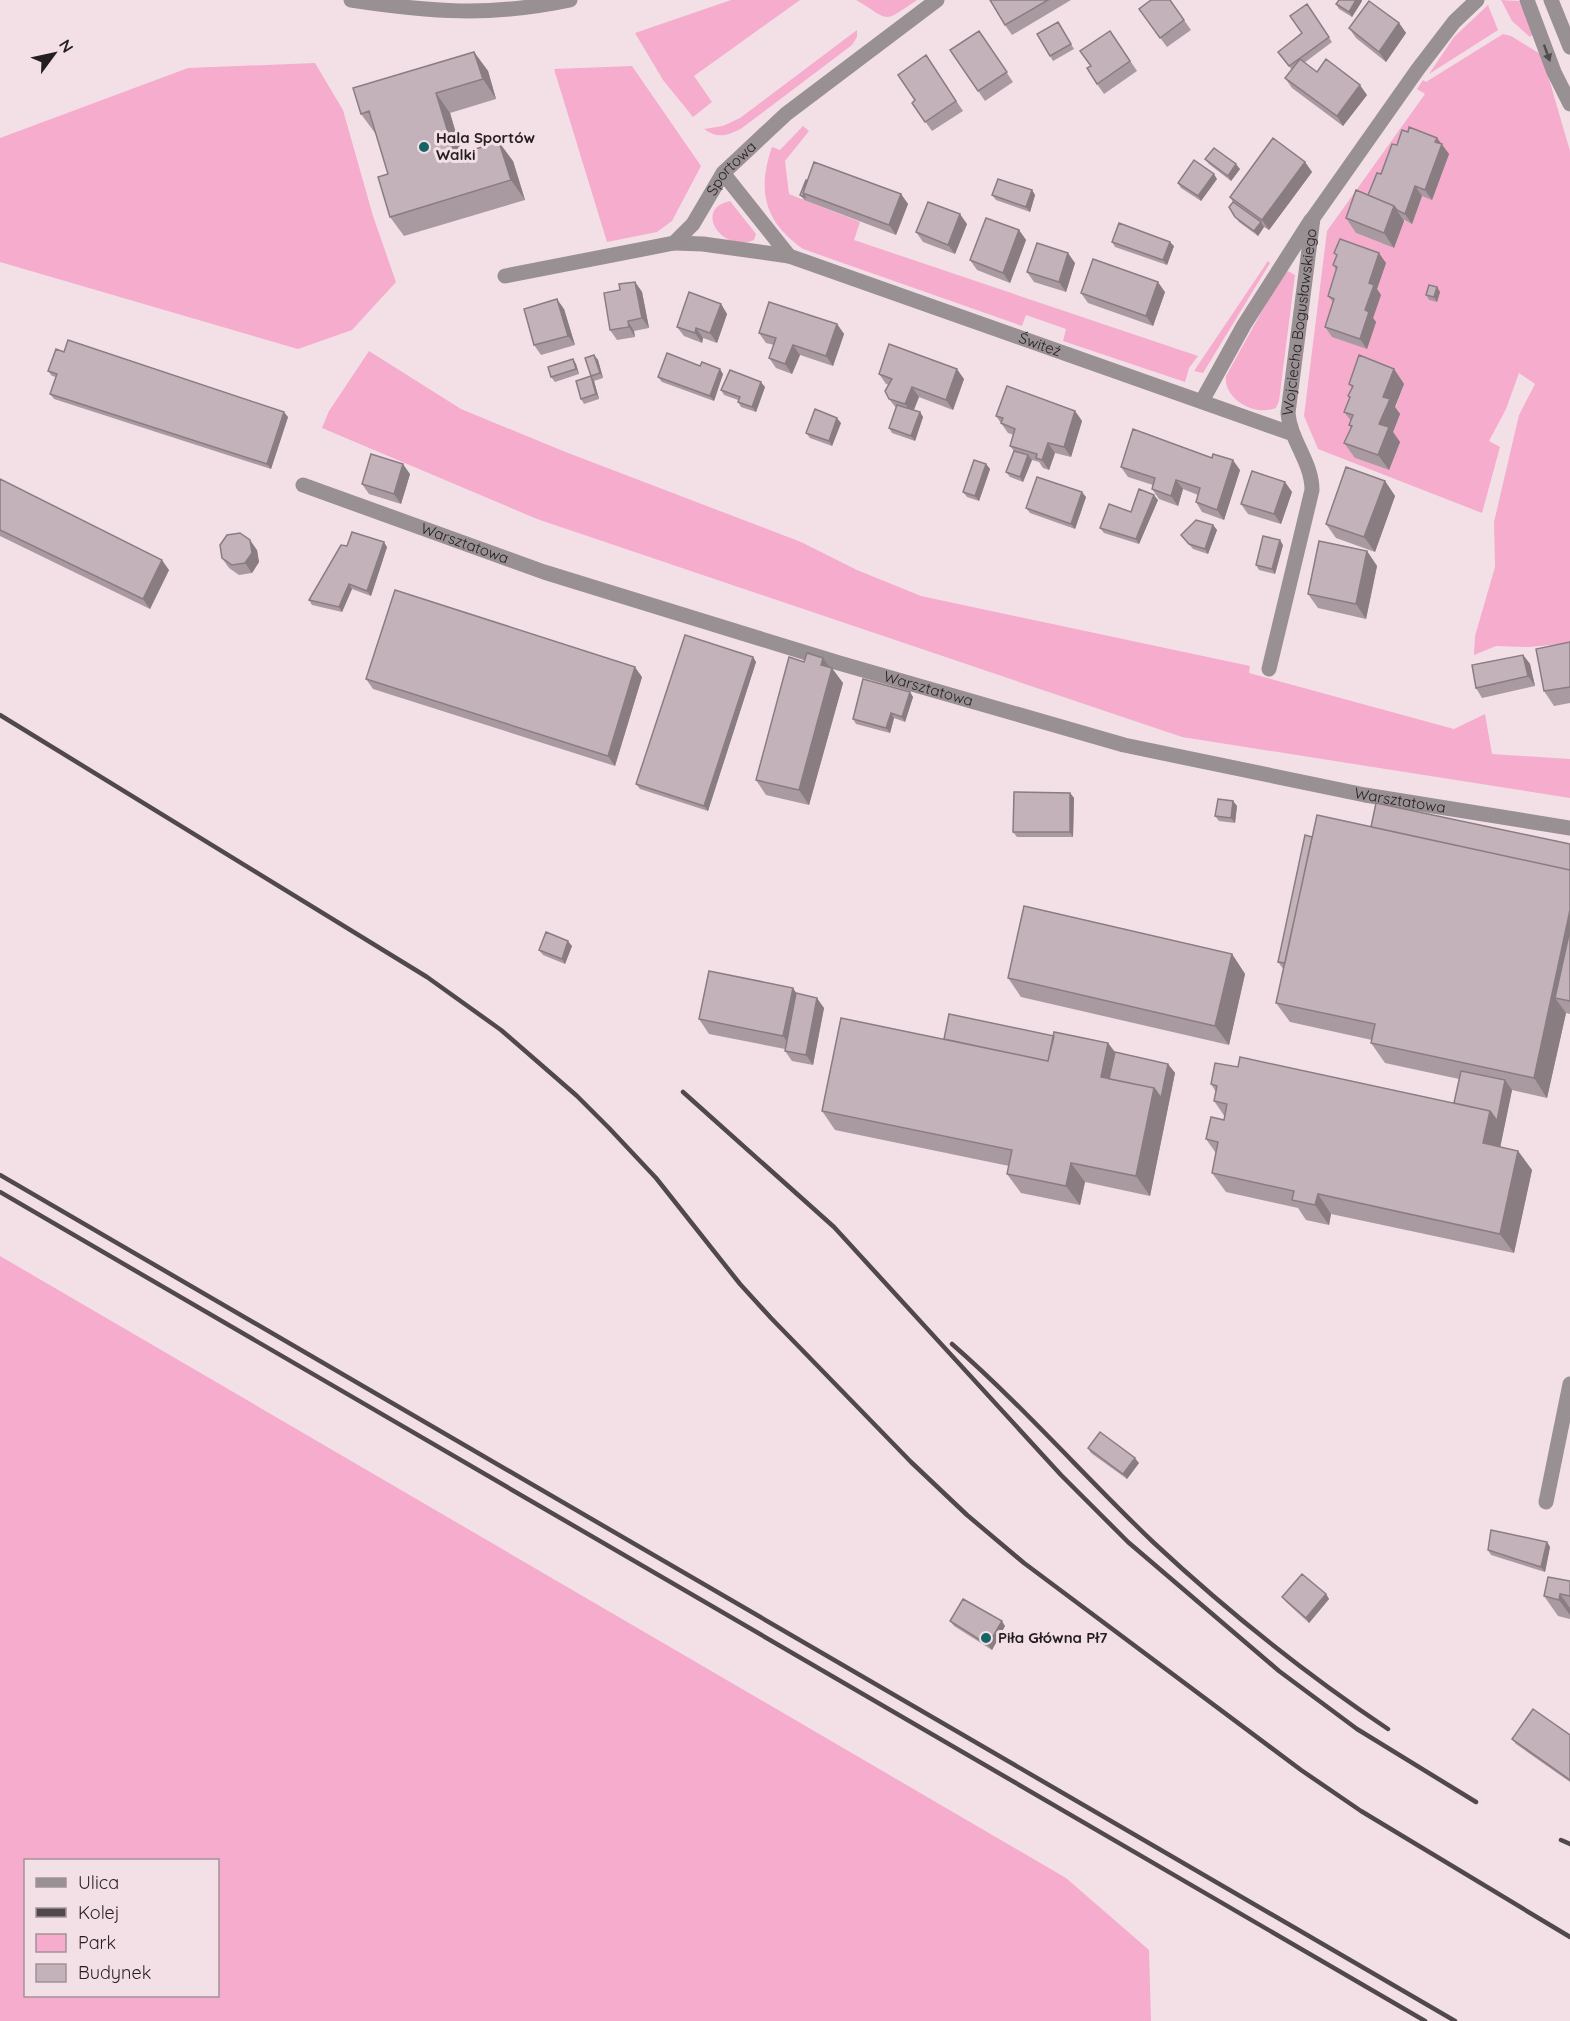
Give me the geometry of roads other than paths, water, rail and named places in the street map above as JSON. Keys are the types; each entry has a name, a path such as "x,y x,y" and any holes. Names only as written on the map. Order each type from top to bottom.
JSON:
{"street":[{"path":"351,0 439,12 516,10 570,0"},
{"name":"Sportowa","path":"674,243 693,224 723,173 786,114 937,0"},
{"name":"Wojciecha Bogusławskiego","path":"1203,401 1244,325 1313,218 1418,69 1454,22 1477,0"},
{"path":"1527,0 1554,72 1570,104"},
{"path":"1551,0 1570,47"},
{"path":"723,173 789,256"},
{"name":"Wojciecha Bogusławskiego","path":"1269,669 1312,490 1310,470 1293,434 1288,412 1313,218"},
{"path":"506,276 674,243"},
{"name":"Świteź","path":"674,243 703,244 789,256 1293,434"},
{"name":"Warsztatowa","path":"303,485 544,572 839,663 1124,745 1365,795 1570,828"},
{"path":"1546,1502 1570,1384"}],"railway":[{"path":"0,715 427,977 501,1030 577,1096 609,1128 656,1178 740,1284 771,1318 911,1462 967,1515 1024,1563 1301,1770 1361,1811 1570,1937"},
{"path":"683,1092 834,1227 1061,1475 1128,1542 1279,1671 1357,1729 1476,1802"},
{"path":"0,1175 1455,2021"},
{"path":"0,1192 1425,2021"},
{"path":"952,1344 1004,1392 1181,1568 1296,1663 1388,1729"},
{"path":"1561,1840 1570,1844"}],"place":[{"name":"Hala Sportów Walki","path":"424,147"},
{"name":"Piła Główna Pł7","path":"986,1638"}]}
